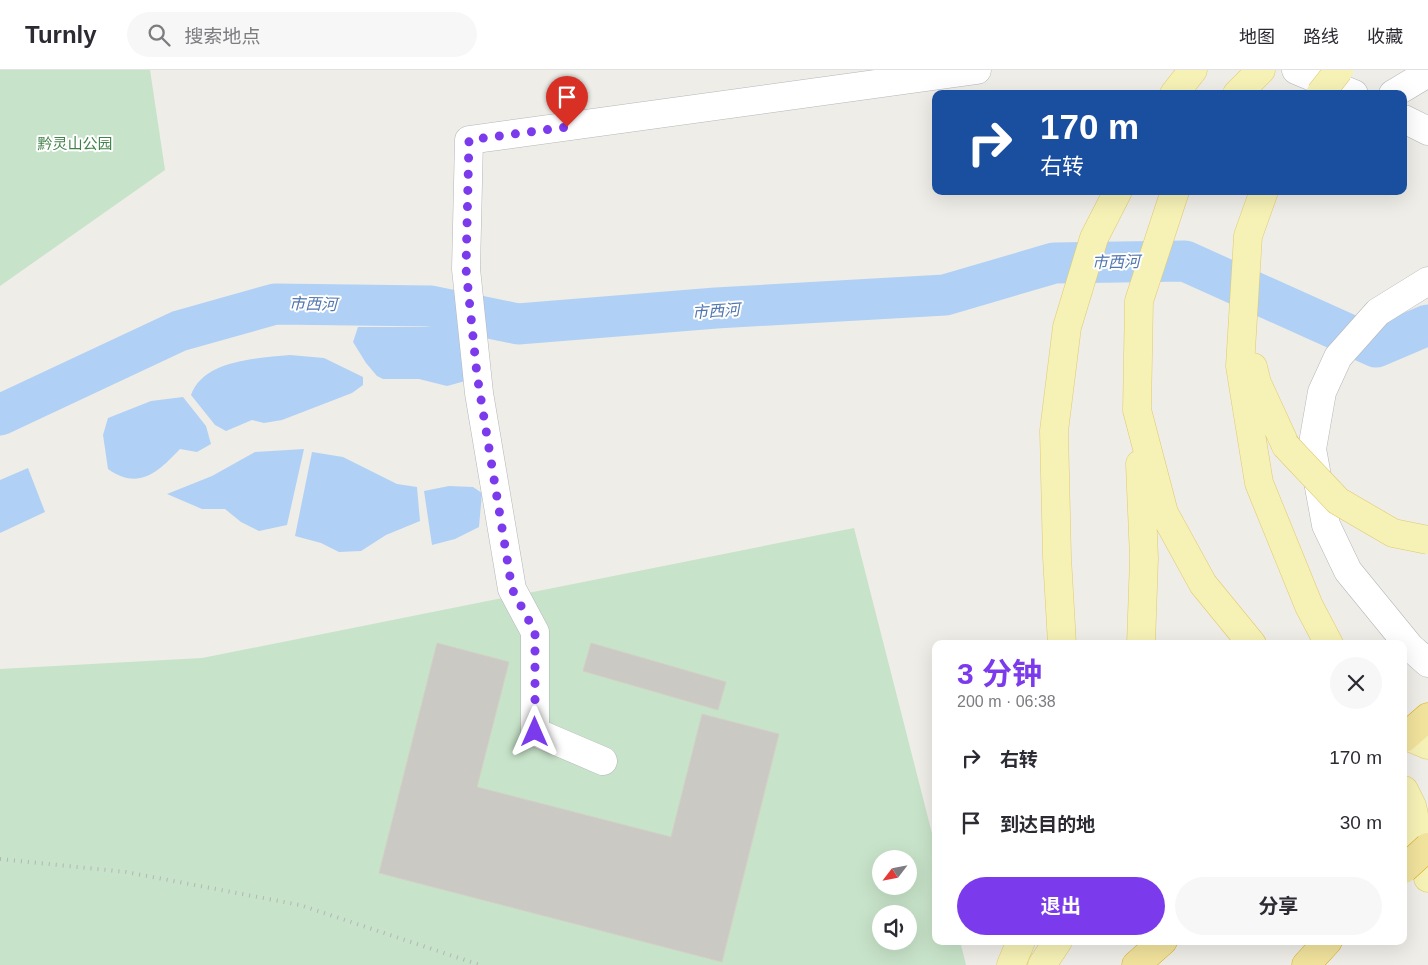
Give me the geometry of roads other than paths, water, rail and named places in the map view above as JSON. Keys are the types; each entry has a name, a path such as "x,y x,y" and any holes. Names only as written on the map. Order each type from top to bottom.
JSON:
{"highway":[{"path":"1407,734 1428,717"},
{"path":"1407,866 1428,847"},
{"path":"1136,965 1158,945"},
{"path":"1306,965 1324,945"}],"main road":[{"path":"1177,90 1193,70"},
{"path":"1241,90 1261,70"},
{"path":"1323,90 1338,70"},
{"path":"1062,640 1057,558 1054,431 1067,328 1094,238 1116,195"},
{"path":"1141,640 1144,558 1137,410 1139,301 1174,195"},
{"path":"1263,195 1248,236 1240,366 1259,483 1309,606 1327,640"},
{"path":"1243,319 1257,383 1286,446 1338,501 1393,533 1428,540"},
{"path":"1137,410 1164,513 1203,584 1249,640"},
{"path":"1407,737 1428,745"},
{"path":"1407,796 1412,806 1428,878"},
{"path":"1011,965 1019,945"},
{"path":"1042,965 1055,945"}],"street":[{"path":"603,761 535,732 535,632 512,589 479,393 466,269 469,140 977,70"},
{"path":"1296,70 1344,90"},
{"path":"1400,90 1428,73"},
{"path":"1407,120 1428,131"},
{"path":"1248,236 1275,195"},
{"path":"1404,640 1348,571 1326,525 1312,449 1322,392 1338,356 1378,312 1428,281"},
{"path":"1407,643 1428,663"}],"water":[{"path":"448,324 465,329 469,380 447,386 419,379 383,379 377,376 366,363 353,342 358,327 425,327"},
{"path":"290,355 324,358 363,377 363,385 352,393 282,420 264,423 252,420 226,431 215,425 191,395 197,383 207,374 219,368 247,360"},
{"path":"183,397 206,426 211,444 197,452 180,449 156,471 139,478 129,478 108,469 103,435 108,418 151,401"},
{"path":"304,449 287,525 259,531 241,522 225,509 202,509 167,494 212,476 255,452"},
{"path":"312,452 343,457 397,484 417,487 420,521 386,535 361,551 339,552 321,543 295,536"},
{"path":"28,468 45,512 0,533 0,480"},
{"path":"449,486 473,487 482,493 479,527 455,539 432,545 424,491"}],"waterway":[{"name":"市西河","path":"0,415 179,331 275,304 431,306 518,324 716,308 945,295 1054,263 1185,261 1376,347 1428,325"}],"railway":[{"path":"0,859 126,872 300,905 480,965"}],"park label":[{"name":"黔灵山公园","path":"75,143"}]}
